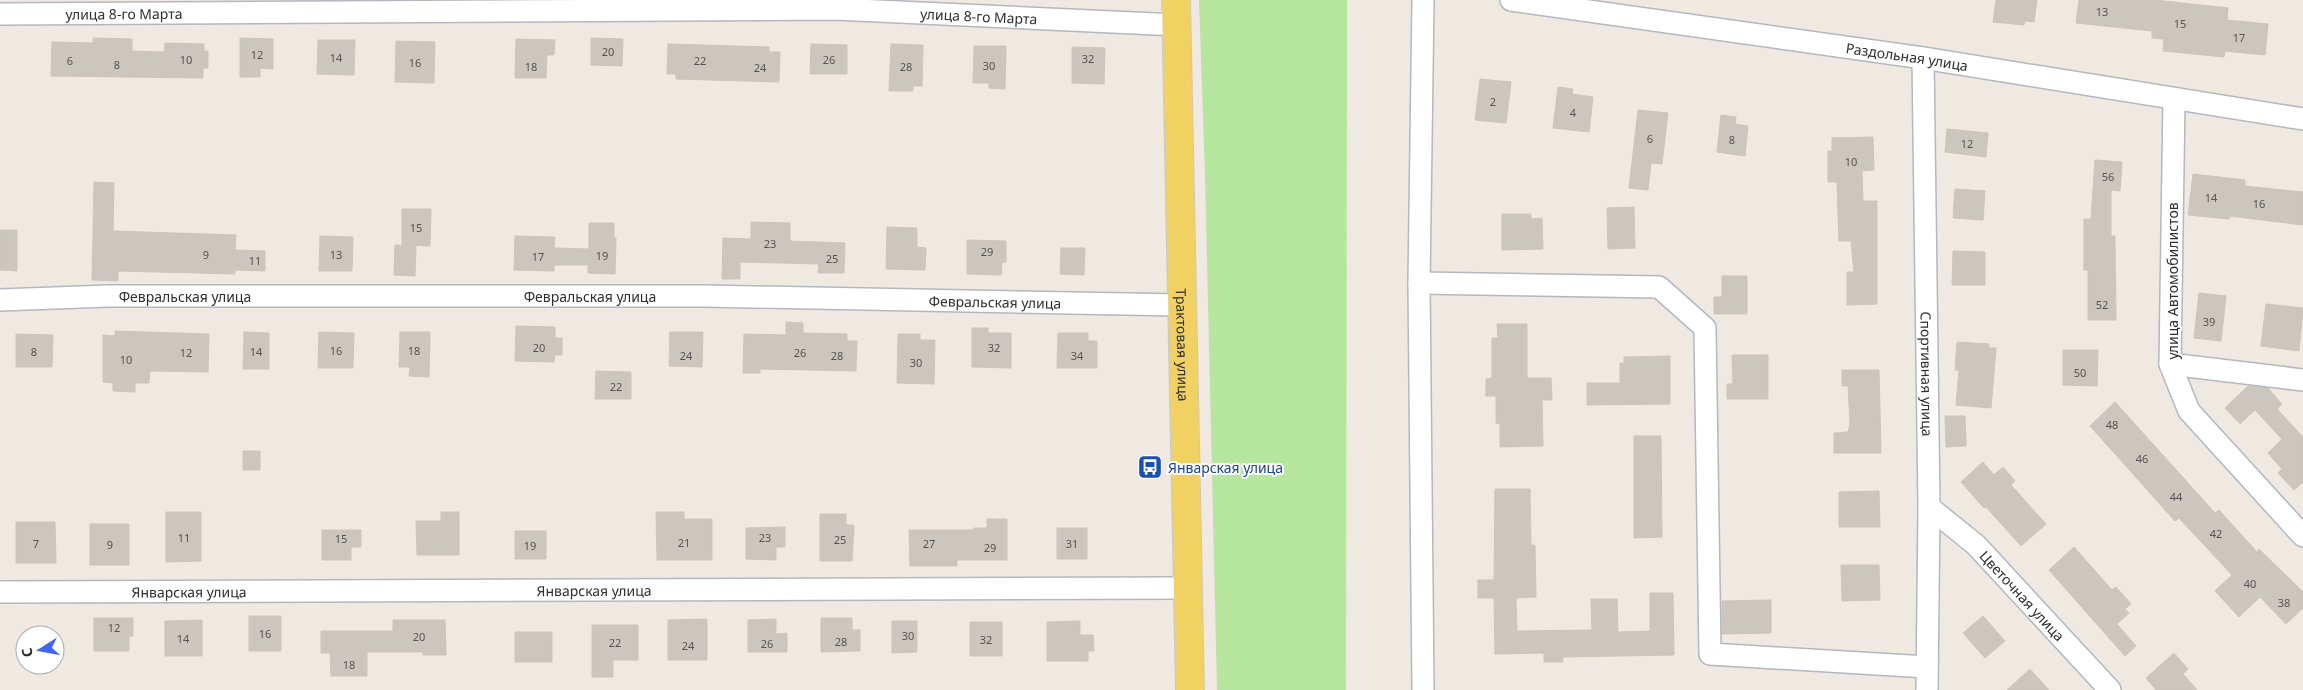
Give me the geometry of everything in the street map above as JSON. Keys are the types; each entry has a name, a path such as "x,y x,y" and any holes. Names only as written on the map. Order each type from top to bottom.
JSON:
{"main road":[{"name":"Трактовая улица","path":"1177,12 1181,305 1190,690"}],"street":[{"path":"1423,0 1418,283 1424,690"},
{"name":"Раздольная улица","path":"1511,0 1923,58 2303,119"},
{"name":"улица 8-го Марта","path":"0,14 835,9 1177,12"},
{"name":"Спортивная улица","path":"1923,58 1929,507 1927,690"},
{"name":"улица Автомобилистов","path":"2174,99 2170,364 2189,411 2303,536"},
{"path":"1418,283 1658,287 1706,328 1710,654 1927,667"},
{"name":"Февральская улица","path":"0,300 108,296 704,296 1181,305"},
{"path":"2170,364 2303,380"},
{"name":"Цветочная улица","path":"1929,507 1976,545 2110,690"},
{"name":"Январская улица","path":"0,592 1188,588"}],"green space":[{"path":"1199,0 1347,0 1346,690 1217,690"}],"building":[{"path":"1996,0 2037,0 2034,22 2025,21 2024,25 1993,22"},
{"path":"2079,0 2155,0 2228,8 2227,20 2268,24 2265,55 2225,51 2224,57 2163,51 2164,39 2152,38 2152,31 2076,23"},
{"path":"93,38 132,39 132,51 164,52 165,43 204,44 204,51 208,51 208,68 203,68 203,78 51,76 52,42 93,43"},
{"path":"240,38 273,39 273,69 260,68 260,77 240,77"},
{"path":"591,38 623,39 622,66 591,65"},
{"path":"516,39 555,40 554,55 547,55 546,78 515,78"},
{"path":"318,40 355,40 354,75 317,74"},
{"path":"396,41 435,42 434,83 395,82"},
{"path":"668,44 769,47 769,52 780,52 779,82 676,79 676,74 667,74"},
{"path":"811,44 847,45 847,74 810,74"},
{"path":"891,44 923,45 922,86 913,86 913,91 889,91"},
{"path":"974,46 1006,46 1005,89 989,88 989,83 973,83"},
{"path":"1072,47 1105,48 1104,84 1072,83"},
{"path":"1480,79 1511,82 1506,123 1475,120"},
{"path":"1558,87 1573,89 1572,94 1593,97 1589,132 1553,128"},
{"path":"1638,110 1668,113 1662,164 1651,163 1648,190 1629,188"},
{"path":"1721,115 1736,117 1735,124 1748,126 1745,156 1717,152"},
{"path":"1947,129 1988,133 1986,157 1945,152"},
{"path":"1873,137 1874,170 1862,171 1863,201 1877,201 1877,304 1847,305 1847,272 1854,272 1851,241 1839,241 1837,182 1828,182 1828,151 1832,151 1832,138"},
{"path":"2095,160 2122,162 2120,191 2111,190 2111,236 2115,236 2116,320 2088,320 2088,270 2084,270 2084,219 2091,219"},
{"path":"2193,174 2245,180 2245,186 2303,192 2303,225 2229,216 2229,219 2188,215"},
{"path":"94,182 114,183 113,231 236,235 235,250 265,251 265,271 235,270 235,274 118,271 118,281 92,280"},
{"path":"1955,189 1985,191 1983,220 1953,218"},
{"path":"1634,207 1635,248 1608,249 1607,208"},
{"path":"402,209 431,209 430,246 402,245"},
{"path":"1502,214 1531,214 1531,219 1542,218 1543,249 1502,250"},
{"path":"751,222 790,223 790,241 845,243 844,273 818,273 819,264 740,262 740,279 722,279 723,238 751,239"},
{"path":"589,223 614,223 614,237 616,238 615,274 588,273 588,265 554,265 554,271 514,270 515,236 555,237 554,248 589,249"},
{"path":"887,227 917,228 917,247 926,248 925,270 886,269"},
{"path":"0,230 17,230 17,271 0,270"},
{"path":"320,236 353,237 352,271 319,271"},
{"path":"967,240 1006,241 1006,262 1002,262 1001,275 967,274"},
{"path":"395,245 416,246 415,276 394,275"},
{"path":"1061,248 1085,248 1084,275 1060,274"},
{"path":"1953,251 1985,252 1985,285 1952,285"},
{"path":"1722,276 1747,276 1747,314 1714,314 1714,297 1722,297"},
{"path":"2199,293 2226,296 2221,341 2194,338"},
{"path":"2266,304 2303,308 2299,351 2261,346"},
{"path":"786,322 803,323 803,333 847,334 847,341 857,341 856,371 760,369 760,373 743,373 744,334 786,335"},
{"path":"1497,324 1527,324 1527,378 1551,378 1552,400 1542,400 1543,446 1500,447 1500,424 1496,423 1496,396 1486,396 1486,379 1492,378 1492,338 1498,338"},
{"path":"516,326 555,327 555,338 562,338 562,355 555,355 554,362 515,361"},
{"path":"972,328 988,328 988,333 1011,333 1011,368 972,367"},
{"path":"115,331 209,334 208,372 150,371 149,383 135,383 135,392 113,391 113,383 103,382 103,335 115,336"},
{"path":"244,332 269,333 269,369 243,369"},
{"path":"319,332 354,333 353,368 318,368"},
{"path":"400,332 430,332 429,377 409,376 410,367 399,367"},
{"path":"670,332 703,332 702,367 669,366"},
{"path":"1058,333 1088,333 1088,341 1097,341 1097,368 1057,368"},
{"path":"16,334 53,335 52,367 16,367"},
{"path":"898,334 920,334 920,340 935,340 934,384 897,383"},
{"path":"1957,342 1989,344 1989,348 1996,348 1991,408 1956,405 1959,370 1955,370"},
{"path":"2063,350 2098,350 2097,386 2063,385"},
{"path":"1732,355 1768,355 1768,399 1727,399 1727,384 1733,384"},
{"path":"1670,356 1670,404 1587,405 1587,383 1620,383 1620,363 1624,363 1624,357"},
{"path":"1842,370 1879,370 1881,453 1834,453 1834,433 1848,432 1850,424 1848,386 1842,386"},
{"path":"596,371 631,372 631,399 595,399"},
{"path":"2248,386 2268,388 2282,404 2277,409 2303,437 2303,482 2294,490 2278,473 2282,469 2268,453 2282,439 2255,410 2240,424 2225,408"},
{"path":"2115,402 2215,513 2219,510 2257,552 2259,549 2303,592 2303,608 2286,624 2260,597 2239,617 2215,591 2232,575 2179,518 2175,521 2090,426"},
{"path":"1945,416 1965,416 1966,446 1946,447"},
{"path":"1634,436 1661,436 1662,537 1634,538"},
{"path":"243,451 260,451 260,470 243,470"},
{"path":"1983,462 1994,475 2003,467 2015,481 2011,485 2046,524 2021,546 1961,482"},
{"path":"1495,489 1530,489 1531,545 1535,545 1536,597 1516,598 1517,631 1592,630 1591,599 1617,599 1618,632 1650,631 1650,593 1673,593 1674,655 1563,657 1563,662 1544,662 1544,653 1495,654 1494,598 1478,598 1478,580 1494,580"},
{"path":"1879,491 1880,527 1839,527 1839,492"},
{"path":"166,512 201,512 201,561 166,562"},
{"path":"441,512 459,512 459,555 417,555 416,521 441,521"},
{"path":"656,512 684,512 684,519 712,519 712,560 657,560"},
{"path":"820,514 846,514 846,525 854,525 852,561 820,561"},
{"path":"987,519 1007,519 1007,560 957,560 957,566 910,566 909,530 974,530 974,528 987,528"},
{"path":"16,522 55,522 56,563 16,563"},
{"path":"90,524 129,524 129,565 90,565"},
{"path":"785,527 785,547 776,547 776,560 746,559 746,528"},
{"path":"1057,528 1087,528 1087,559 1057,559"},
{"path":"322,530 361,530 361,547 351,547 351,560 322,560"},
{"path":"515,531 546,531 546,559 515,559"},
{"path":"2074,547 2112,590 2116,587 2131,604 2125,609 2129,613 2117,624 2136,646 2125,656 2049,570"},
{"path":"1841,565 1879,565 1880,600 1842,601"},
{"path":"1771,600 1771,633 1722,634 1722,601"},
{"path":"249,616 281,616 281,651 249,651"},
{"path":"1983,616 2005,641 1985,658 1963,633"},
{"path":"94,618 133,618 133,636 129,636 129,651 94,651"},
{"path":"821,618 852,618 852,630 860,630 860,651 821,652"},
{"path":"707,619 707,660 668,660 668,620"},
{"path":"776,619 776,634 787,633 787,652 748,652 748,620"},
{"path":"202,620 202,656 165,656 165,621"},
{"path":"393,620 445,620 446,655 423,655 423,652 367,652 367,676 331,676 330,653 321,653 321,631 393,631"},
{"path":"892,621 917,621 917,652 892,653"},
{"path":"1080,621 1080,635 1093,635 1094,651 1088,651 1088,661 1047,661 1047,622"},
{"path":"970,622 1002,622 1002,656 970,656"},
{"path":"592,625 638,625 638,660 613,660 613,677 592,677"},
{"path":"515,632 552,632 552,662 515,662"},
{"path":"2174,653 2188,669 2183,674 2197,690 2156,690 2146,678"},
{"path":"2030,669 2049,690 2007,690"}],"place":[{"name":"Январская улица","path":"1150,467"}]}
